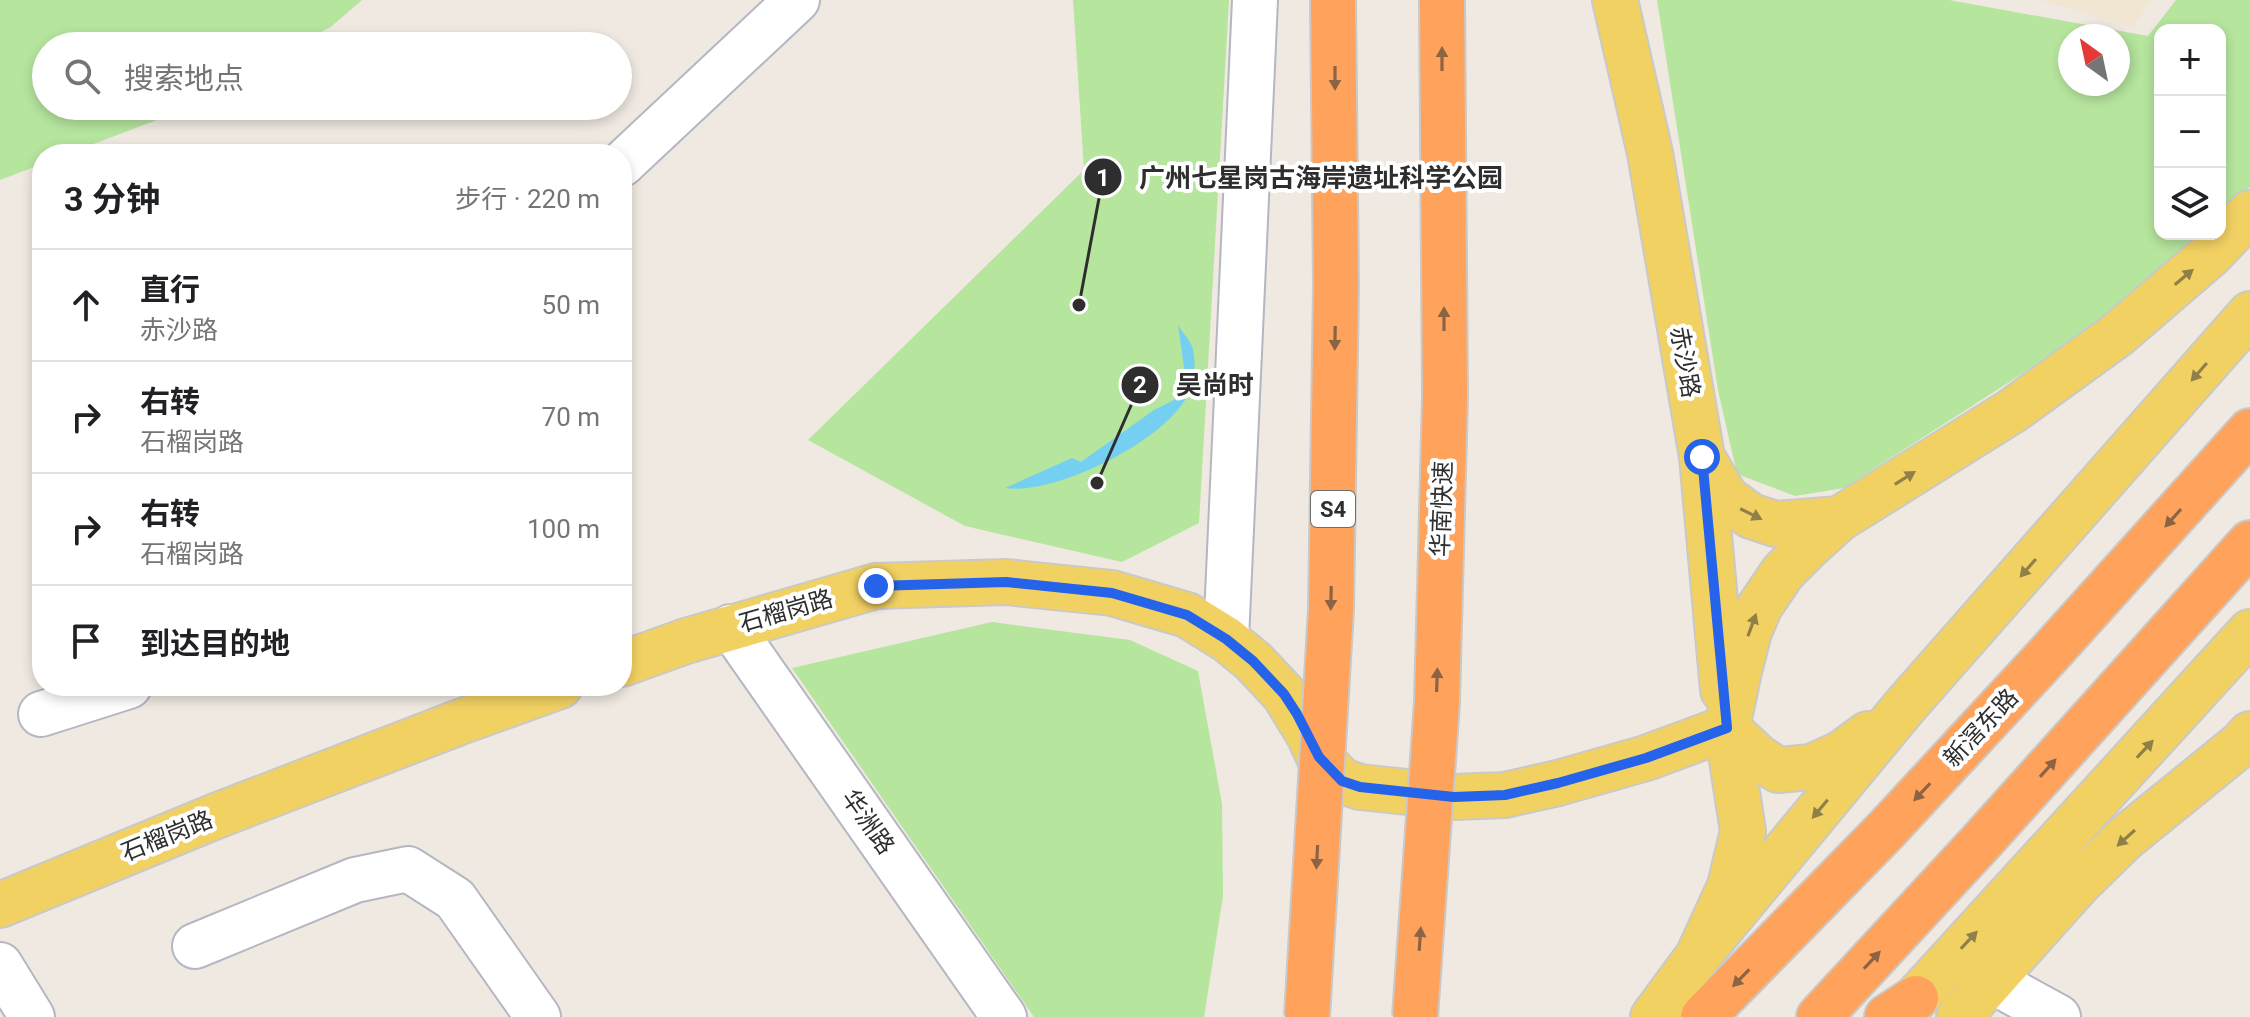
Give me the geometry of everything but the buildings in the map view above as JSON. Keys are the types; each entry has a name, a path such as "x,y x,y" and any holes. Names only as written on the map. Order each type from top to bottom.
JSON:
{"highway":[{"name":"S4","path":"1307,1017 1331,609 1336,287 1333,0"},
{"name":"华南快速","path":"1415,1017 1437,702 1445,397 1442,0"},
{"name":"新滘东路","path":"1703,1017 1887,829 2238,446"},
{"path":"1819,1017 2250,543"}],"main road":[{"name":"赤沙路","path":"1615,0 1650,153 1702,457 1727,728 1743,831 1730,886 1698,956"},
{"path":"1905,706 1842,753 1811,767 1778,770 1758,757 1727,728 1749,632 1760,606 1783,572 1807,548 1839,519 2012,411 2117,335 2211,254 2250,213"},
{"path":"1653,1017 1698,956 1905,706 2250,314"},
{"path":"1702,457 1726,498 1751,516 1775,524 1839,519"},
{"name":"石榴岗路","path":"632,661 731,627 876,586 1006,582 1112,593 1187,615 1226,639 1253,661 1284,694 1319,757 1342,781 1360,787 1454,797 1505,795 1646,758 1727,728"},
{"path":"1902,1007 2250,632"},
{"name":"石榴岗路","path":"0,905 230,810 532,696"},
{"path":"1959,1017 2079,883 2124,839 2250,734"}],"street":[{"path":"632,155 797,0"},
{"path":"1226,639 1255,0"},
{"name":"华洲路","path":"731,627 1004,1017"},
{"path":"41,714 98,696"},
{"path":"195,946 355,880 408,869 455,899 538,1017"},
{"path":"0,965 32,1017"},
{"path":"1992,981 2058,1017"}],"shaded area":[{"path":"2040,0 2152,0 2132,27"}],"green space":[{"path":"0,0 362,0 322,32 32,32 32,120 157,120 93,144 32,144 32,168 0,180"},
{"path":"1073,0 1229,0 1199,523 1122,562 965,526 808,440 1084,170"},
{"path":"1657,0 1949,0 2082,24 2058,24 2058,96 2130,96 2130,33 2148,36 2154,28 2154,240 2196,240 2100,324 1844,488 1795,496 1737,474 1718,390"},
{"path":"2176,0 2250,0 2250,187 2226,211 2226,24 2157,24"},
{"path":"992,622 1130,640 1198,671 1222,804 1223,896 1204,1017 1034,1017 792,668"}],"water":[{"path":"1178,325 1192,346 1193,378 1180,407 1162,426 1138,444 1081,473 1053,483 1005,488 1072,458 1081,462 1154,410 1174,400 1186,381"}],"place":[{"name":"广州七星岗古海岸遗址科学公园","path":"1079,305"},
{"name":"吴尚时","path":"1097,483"}],"route":[{"path":"876,586 1006,582 1112,593 1187,615 1226,639 1253,661 1284,694 1319,757 1342,781 1360,787 1454,797 1505,795 1646,758 1727,728 1702,457"}]}
